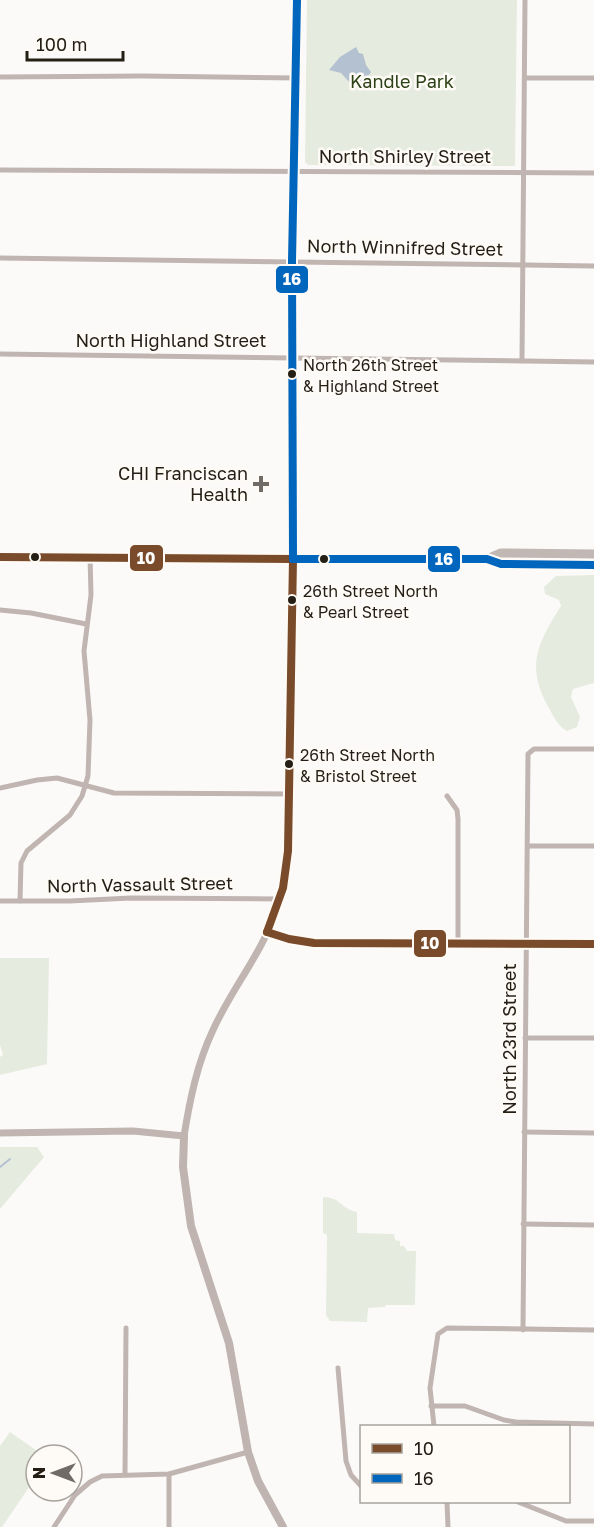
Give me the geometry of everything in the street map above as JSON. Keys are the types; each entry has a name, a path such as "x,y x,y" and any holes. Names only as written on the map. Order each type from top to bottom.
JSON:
{"main road":[{"path":"0,557 488,558 501,554 594,554"},
{"path":"488,558 501,564 594,565"},
{"path":"184,1136 185,1186 191,1226 229,1343 248,1452 258,1481 283,1527"}],"street":[{"path":"0,1133 127,1131 184,1136 202,1056 214,1029 267,932 280,899 288,851 291,794 292,261 297,0"},
{"path":"522,361 525,0"},
{"path":"0,77 297,78"},
{"path":"525,78 594,78"},
{"name":"North Shirley Street","path":"0,171 594,173"},
{"name":"North Winnifred Street","path":"0,258 594,266"},
{"name":"North Highland Street","path":"0,354 594,362"},
{"path":"20,901 21,863 27,851 70,815 86,784 90,748 89,702 84,659 86,624 91,596 90,557"},
{"path":"0,610 31,613 86,624"},
{"name":"North 23rd Street","path":"523,1330 528,759 531,750 594,749"},
{"path":"0,788 49,778 68,780 124,794 291,794"},
{"path":"447,796 457,810 459,819 458,944"},
{"path":"528,846 594,846"},
{"name":"North Vassault Street","path":"0,901 131,898 280,899"},
{"path":"267,932 289,939 314,943 594,944"},
{"path":"525,1038 594,1038"},
{"path":"524,1132 594,1133"},
{"path":"523,1224 594,1225"},
{"path":"125,1475 126,1328"},
{"path":"434,1425 430,1388 438,1334 442,1330 447,1328 594,1330"},
{"path":"338,1368 346,1461 351,1475 360,1484"},
{"path":"431,1406 465,1406 516,1422 594,1424"},
{"path":"54,1527 75,1495 90,1482 102,1476 169,1474 248,1452"},
{"path":"169,1474 169,1527"},
{"path":"447,1503 448,1527"},
{"path":"521,1503 566,1521 594,1521"}],"green space":[{"name":"Kandle Park","path":"307,0 517,0 515,166 308,165 305,162"},
{"path":"594,575 594,683 573,689 571,697 580,717 577,727 567,731 559,725 542,695 538,681 536,668 540,644 561,606 559,600 545,594 544,587 556,576"},
{"path":"0,958 49,958 47,1064 0,1075 0,1057 3,1055 0,1045"},
{"path":"0,1147 37,1147 44,1157 0,1209"},
{"path":"323,1197 334,1199 357,1212 357,1233 394,1234 395,1240 400,1241 400,1246 404,1246 407,1251 416,1251 415,1305 386,1305 385,1307 368,1308 367,1322 330,1321 326,1315 327,1235 323,1233"},
{"path":"10,1432 26,1443 24,1495 2,1527 0,1527 0,1446"}],"water":[{"path":"356,47 359,53 363,54 371,72 353,86 341,73 329,70 340,57"}],"waterway":[{"path":"0,1167 10,1159"}],"transit line":[{"name":"16","path":"293,559 292,261 297,0"},
{"name":"10","path":"0,557 293,559"},
{"name":"10","path":"267,932 283,888 288,851 293,559"},
{"name":"16","path":"293,559 487,559 501,564 594,565"},
{"name":"10","path":"267,932 289,939 314,943 594,944"}],"place":[{"name":"North 26th Street & Highland Street","path":"292,374"},
{"name":"CHI Franciscan Health","path":"261,484"},
{"name":"26th Street North & Pearl Street","path":"292,600"},
{"name":"26th Street North & Bristol Street","path":"289,764"}]}
